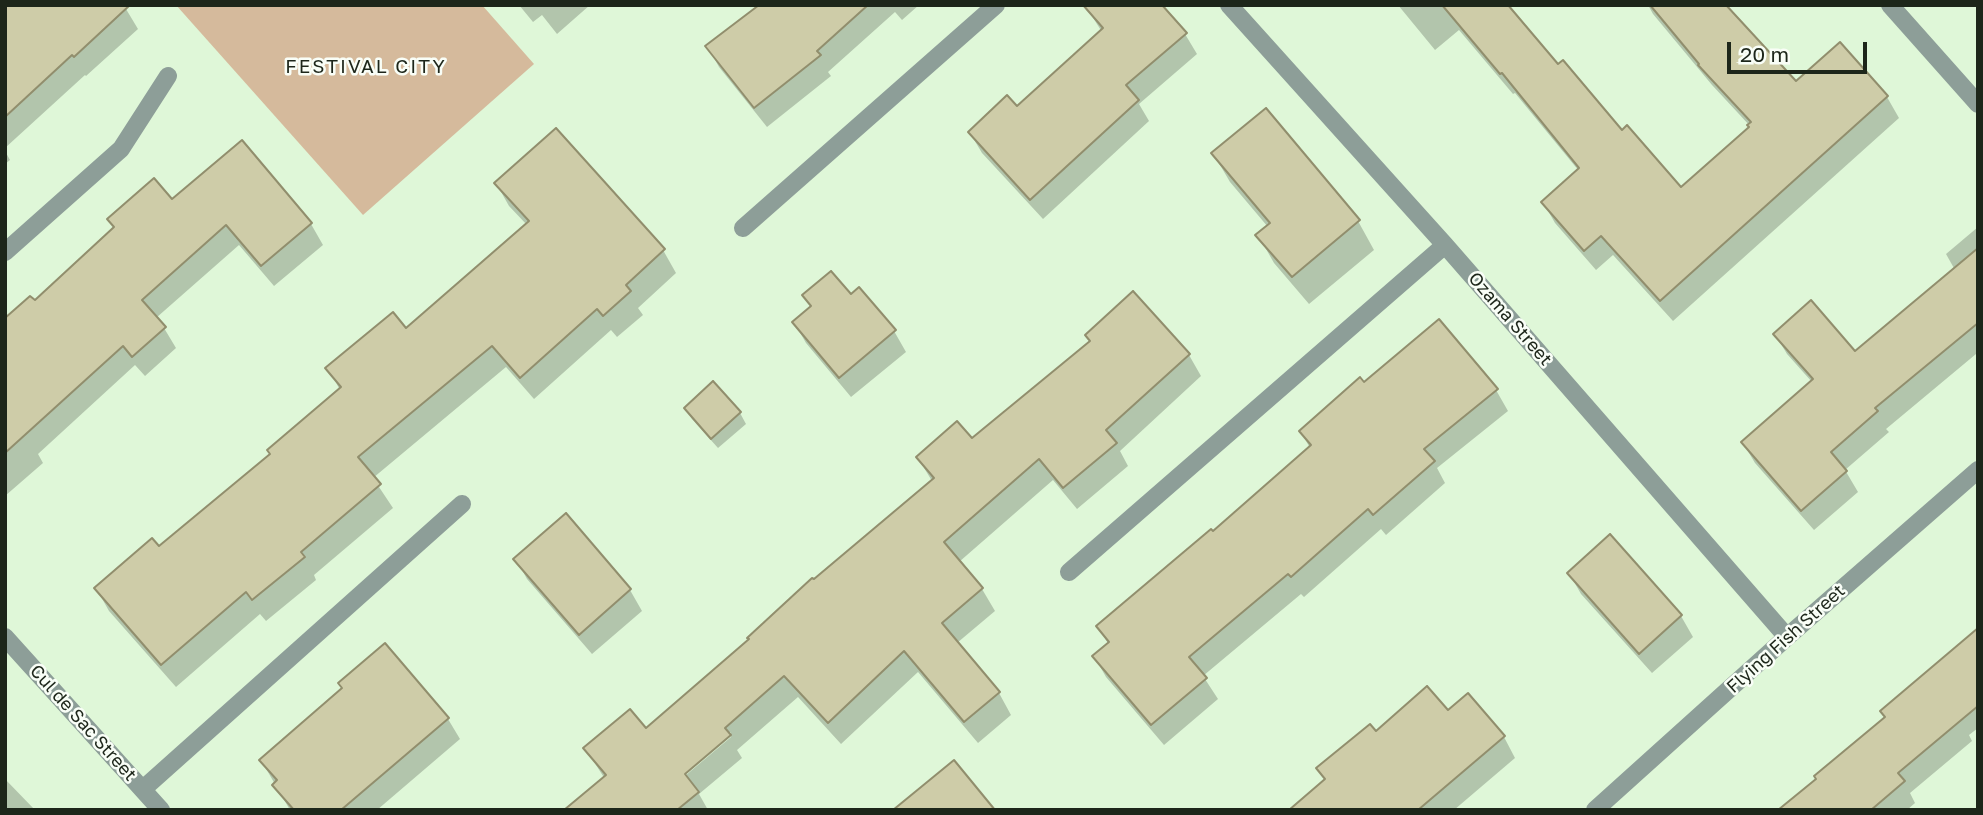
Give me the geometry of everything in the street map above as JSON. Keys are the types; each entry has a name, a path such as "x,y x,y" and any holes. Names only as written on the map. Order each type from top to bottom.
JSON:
{"street":[{"path":"743,228 996,5"},
{"name":"Ozama Street","path":"1229,5 1445,245 1787,637"},
{"path":"1890,5 1978,104"},
{"path":"5,252 121,149 168,76"},
{"path":"1069,572 1445,245"},
{"name":"Flying Fish Street","path":"1595,810 1978,470"},
{"path":"143,789 462,504"},
{"name":"Cul de Sac Street","path":"5,637 161,810"}],"shaded area":[{"path":"176,5 482,5 534,64 363,215"}],"building":[{"path":"5,5 130,5 5,117"},
{"path":"759,5 868,5 817,51 821,55 754,108 705,46"},
{"path":"1083,5 1162,5 1187,33 1126,85 1139,100 1030,200 968,132 1007,95 1017,106 1103,28"},
{"path":"1442,5 1508,5 1558,64 1563,60 1622,130 1627,125 1681,187 1749,127 1747,125 1751,122 1698,65 1650,5 1726,5 1796,81 1840,42 1888,96 1660,301 1601,236 1584,251 1541,202 1579,168 1502,73 1500,74"},
{"path":"1266,108 1360,220 1292,277 1255,235 1270,223 1211,153"},
{"path":"556,128 665,249 626,285 631,291 603,316 597,309 520,378 492,346 358,457 381,484 301,552 305,557 252,600 246,592 161,665 94,588 152,538 159,546 270,454 267,450 341,387 325,368 393,312 406,328 529,221 494,183"},
{"path":"242,140 312,223 261,266 226,225 142,300 166,327 132,357 123,346 5,453 5,318 30,296 35,300 114,227 107,219 154,178 172,199"},
{"path":"1978,248 1978,323 1875,408 1878,411 1831,452 1847,471 1801,511 1741,442 1813,379 1773,334 1811,300 1855,351"},
{"path":"831,271 851,294 859,287 896,330 839,378 792,322 811,306 802,295"},
{"path":"1133,291 1190,354 1106,430 1117,443 1063,488 1039,459 944,542 983,588 942,623 1000,692 964,722 904,651 828,723 784,676 725,728 731,735 685,774 699,792 677,810 564,810 606,775 583,748 630,709 646,728 749,639 747,638 812,578 934,478 916,457 957,421 972,438 1090,341 1085,335"},
{"path":"1439,319 1498,389 1424,449 1435,461 1373,515 1368,509 1291,577 1288,574 1189,657 1207,678 1151,725 1092,656 1109,642 1096,626 1211,529 1213,531 1311,445 1299,431 1360,377 1364,382"},
{"path":"713,381 741,412 711,439 684,408"},
{"path":"566,513 631,589 579,635 513,559"},
{"path":"1610,534 1682,615 1639,654 1567,573"},
{"path":"1978,628 1978,706 1898,773 1905,781 1871,810 1778,810 1885,717 1880,711"},
{"path":"385,643 449,718 341,810 294,810 272,785 277,780 259,760 342,688 338,683"},
{"path":"1427,686 1448,710 1468,693 1505,736 1418,810 1289,810 1325,779 1316,768 1370,724 1376,731"},
{"path":"954,760 995,810 893,810"}],"district":[{"name":"FESTIVAL CITY","path":"366,67"}]}
